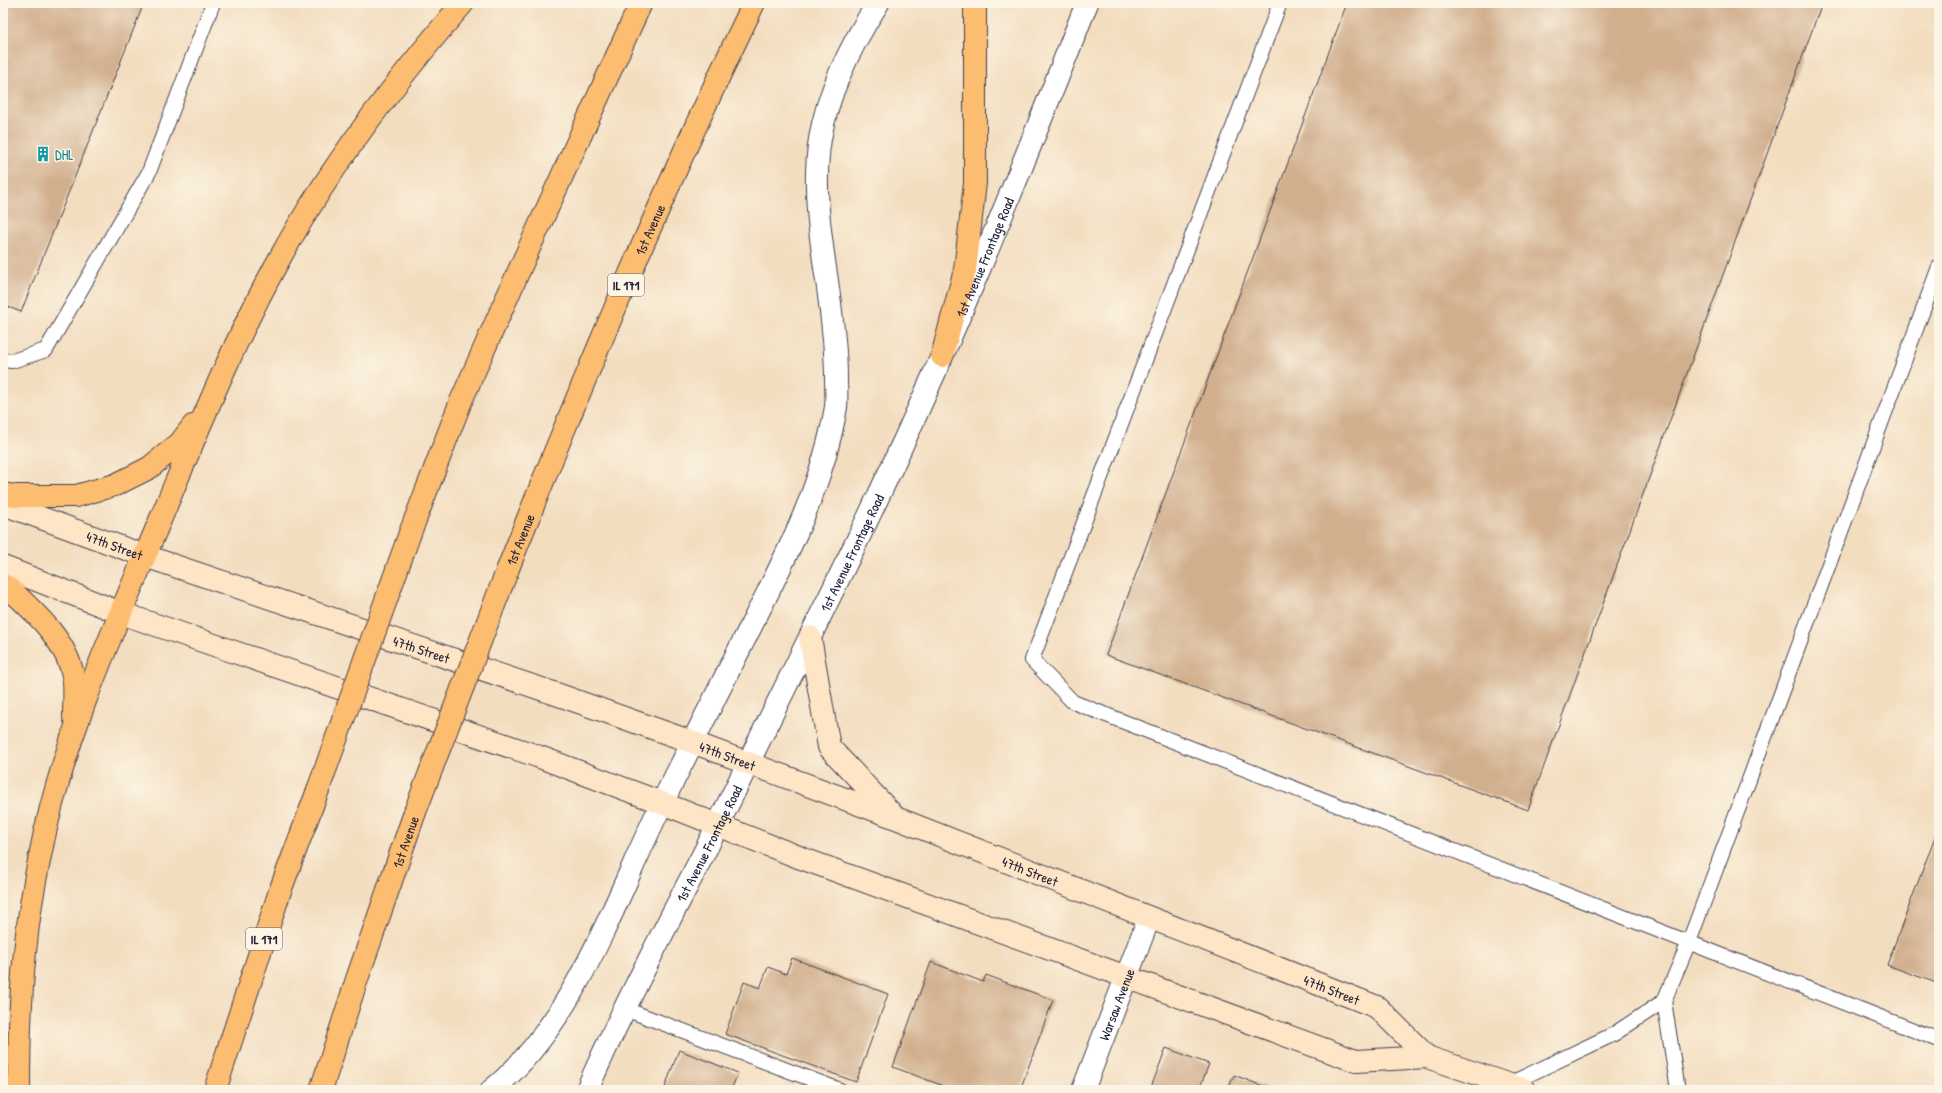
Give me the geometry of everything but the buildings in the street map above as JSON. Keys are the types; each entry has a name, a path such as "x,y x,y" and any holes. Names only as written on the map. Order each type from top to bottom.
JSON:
{"main road":[{"path":"18,1090 26,943 41,849 74,731 94,676 207,407 280,257 335,166 381,103 463,3"},
{"name":"IL 171","path":"215,1090 280,890 318,790 410,533 471,380 525,257 641,3"},
{"name":"1st Avenue","path":"321,1090 357,979 415,812 507,571 571,410 710,93 754,3"},
{"path":"942,356 965,270 975,183 974,3"},
{"path":"3,494 16,496 76,496 115,485 149,468 180,443 207,407"},
{"name":"47th Street","path":"3,504 145,556 692,742 747,764 896,818 1377,1007 1427,1056"},
{"name":"47th Street","path":"3,567 121,612 537,756 662,803 801,858 1356,1061 1427,1056 1517,1087"},
{"path":"3,585 9,588 44,622 65,651 74,679 74,731"},
{"path":"810,637 829,747 896,818"}],"street":[{"path":"492,1090 503,1081 538,1044 564,1006 595,947 692,742 798,534 821,471 836,404 836,344 821,238 817,192 820,140 833,88 856,37 878,3"},
{"name":"1st Avenue Frontage Road","path":"587,1090 625,1009 717,826 856,542 942,356 996,233 1087,3"},
{"name":"Warsaw Avenue","path":"1083,1090 1125,977 1149,918"}],"lane":[{"path":"3,360 12,361 46,350 149,172 213,3"},
{"path":"1280,3 1032,660 1073,702 1939,1040"},
{"path":"1678,1090 1664,1001 1689,942 1939,267"},
{"path":"1517,1087 1614,1034 1664,1001"},
{"path":"625,1009 838,1090"}],"place":[{"name":"DHL","path":"43,154"}]}
